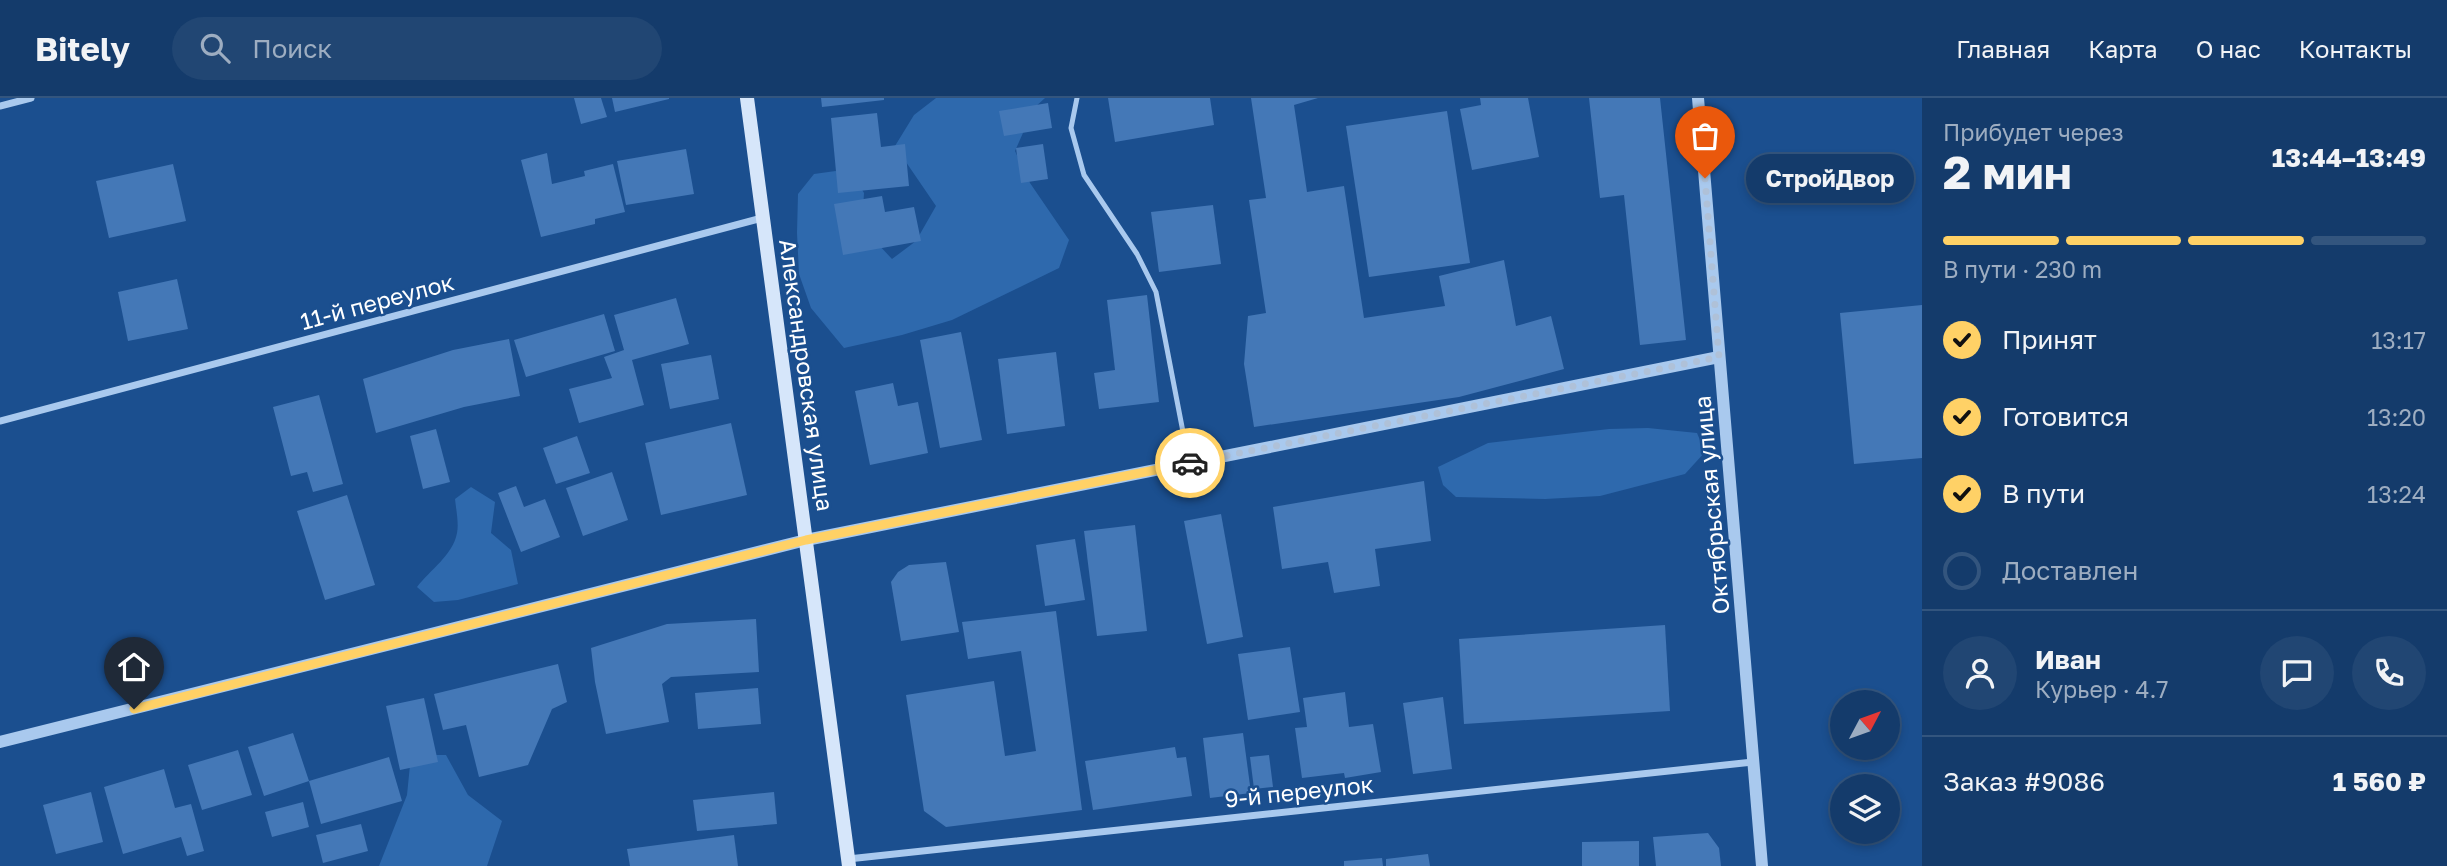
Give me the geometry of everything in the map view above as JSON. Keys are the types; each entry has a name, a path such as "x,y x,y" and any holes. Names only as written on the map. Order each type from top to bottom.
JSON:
{"main road":[{"name":"Александровская улица","path":"747,98 849,862"}],"street":[{"path":"0,106 31,98"},
{"name":"Октябрьская улица","path":"1698,98 1762,866"},
{"name":"11-й переулок","path":"0,421 763,218"},
{"path":"0,742 806,540 1719,357"},
{"name":"9-й переулок","path":"849,862 1753,762"}],"lane":[{"path":"1077,98 1072,128 1084,175 1137,254 1156,292 1189,463"}],"shaded area":[{"path":"936,98 1045,98 1034,108 1015,151 1030,183 1069,240 1059,268 952,320 844,348 811,308 799,274 798,194 814,174 850,169 864,193 862,227 892,259 916,241 936,206 895,146 914,115"},
{"path":"1648,428 1697,433 1705,452 1685,474 1600,496 1545,499 1456,497 1443,485 1438,467 1488,443 1609,429"},
{"path":"471,487 495,502 491,533 511,550 518,584 458,600 434,602 417,587 455,541 458,520 455,499"},
{"path":"411,755 446,755 468,795 502,821 487,866 379,866 407,795"}],"building":[{"path":"574,98 601,98 607,117 581,124"},
{"path":"612,98 669,98 669,99 615,112"},
{"path":"821,98 884,98 884,100 822,107"},
{"path":"1108,98 1210,98 1214,125 1115,142"},
{"path":"1251,98 1318,98 1294,105 1307,192 1344,186 1364,318 1445,306 1439,276 1504,260 1516,326 1551,316 1564,369 1459,397 1254,427 1244,364 1248,316 1266,313 1249,200 1266,198"},
{"path":"1480,98 1528,98 1539,157 1472,170 1460,109 1481,105"},
{"path":"1589,98 1660,98 1686,340 1640,345 1624,195 1600,198"},
{"path":"1048,103 1052,128 1004,136 999,111"},
{"path":"1447,111 1470,263 1369,277 1346,126"},
{"path":"877,113 881,147 905,144 909,186 838,193 831,118"},
{"path":"1043,144 1048,179 1021,183 1016,148"},
{"path":"686,149 694,194 626,205 617,161"},
{"path":"547,153 552,184 585,176 584,171 613,164 625,212 595,219 595,224 541,237 521,160"},
{"path":"173,164 186,221 109,238 96,181"},
{"path":"882,196 885,212 914,207 921,241 843,255 834,204"},
{"path":"1213,205 1221,264 1159,272 1151,212"},
{"path":"177,279 188,329 128,341 118,292"},
{"path":"1147,295 1159,402 1099,409 1094,373 1115,370 1107,300"},
{"path":"676,298 689,344 632,360 644,405 579,423 569,389 612,378 604,357 624,350 614,315"},
{"path":"1922,305 1922,458 1854,464 1840,313"},
{"path":"604,314 615,351 526,377 514,340"},
{"path":"961,332 982,440 940,448 920,340"},
{"path":"509,339 520,396 464,407 376,433 363,379 453,350"},
{"path":"1056,352 1065,426 1007,434 998,359"},
{"path":"711,355 719,399 670,409 661,364"},
{"path":"893,383 898,406 918,402 928,453 870,465 855,391"},
{"path":"319,395 343,484 313,492 307,472 291,476 273,407"},
{"path":"731,423 747,495 661,515 645,443"},
{"path":"436,429 450,482 423,489 410,436"},
{"path":"577,436 590,473 556,484 543,448"},
{"path":"612,472 628,520 583,536 566,488"},
{"path":"1424,481 1431,541 1375,549 1380,586 1334,593 1328,562 1282,569 1273,507"},
{"path":"516,486 524,507 545,499 560,537 521,552 498,493"},
{"path":"347,495 375,585 325,600 297,511"},
{"path":"1221,514 1243,637 1207,644 1184,521"},
{"path":"1135,525 1147,631 1097,636 1084,531"},
{"path":"1075,539 1085,600 1045,606 1036,545"},
{"path":"946,562 959,632 901,641 891,582 898,572 909,565"},
{"path":"1056,611 1082,810 946,827 924,811 906,695 994,681 1005,756 1036,751 1021,651 968,659 962,622"},
{"path":"756,619 759,672 671,677 662,684 669,722 606,734 591,648 667,624"},
{"path":"1665,625 1670,711 1464,724 1459,639"},
{"path":"1290,647 1300,712 1248,720 1238,654"},
{"path":"558,664 567,702 552,709 528,765 479,777 466,725 443,730 434,694"},
{"path":"758,688 761,724 698,729 695,693"},
{"path":"1345,692 1349,727 1373,724 1381,772 1345,778 1344,773 1302,778 1295,728 1307,727 1303,698"},
{"path":"1443,697 1452,769 1413,774 1403,703"},
{"path":"424,698 438,762 400,770 386,706"},
{"path":"293,733 309,781 264,796 248,747"},
{"path":"1243,733 1251,793 1210,798 1203,738"},
{"path":"1175,747 1177,758 1186,757 1192,796 1093,810 1085,761"},
{"path":"238,750 252,795 202,810 188,765"},
{"path":"1269,755 1273,787 1254,789 1250,757"},
{"path":"389,757 402,801 321,824 309,781"},
{"path":"164,769 175,808 191,804 204,851 187,856 181,837 123,854 104,787"},
{"path":"91,792 103,842 56,854 43,805"},
{"path":"774,792 777,824 697,831 693,800"},
{"path":"303,802 309,827 272,837 265,812"},
{"path":"361,824 368,851 323,863 316,835"},
{"path":"1708,833 1719,848 1721,866 1656,866 1653,837"},
{"path":"734,835 738,866 630,866 627,849"},
{"path":"1639,841 1639,866 1582,866 1582,842"},
{"path":"1428,854 1430,866 1386,866 1386,859"},
{"path":"1382,858 1383,866 1344,866 1344,861"}],"way so far":[{"path":"1190,463 1719,357 1705,178"}],"place":[{"name":"СтройДвор","path":"1705,178"}],"route":[{"path":"134,709 806,540 1190,463"}]}
